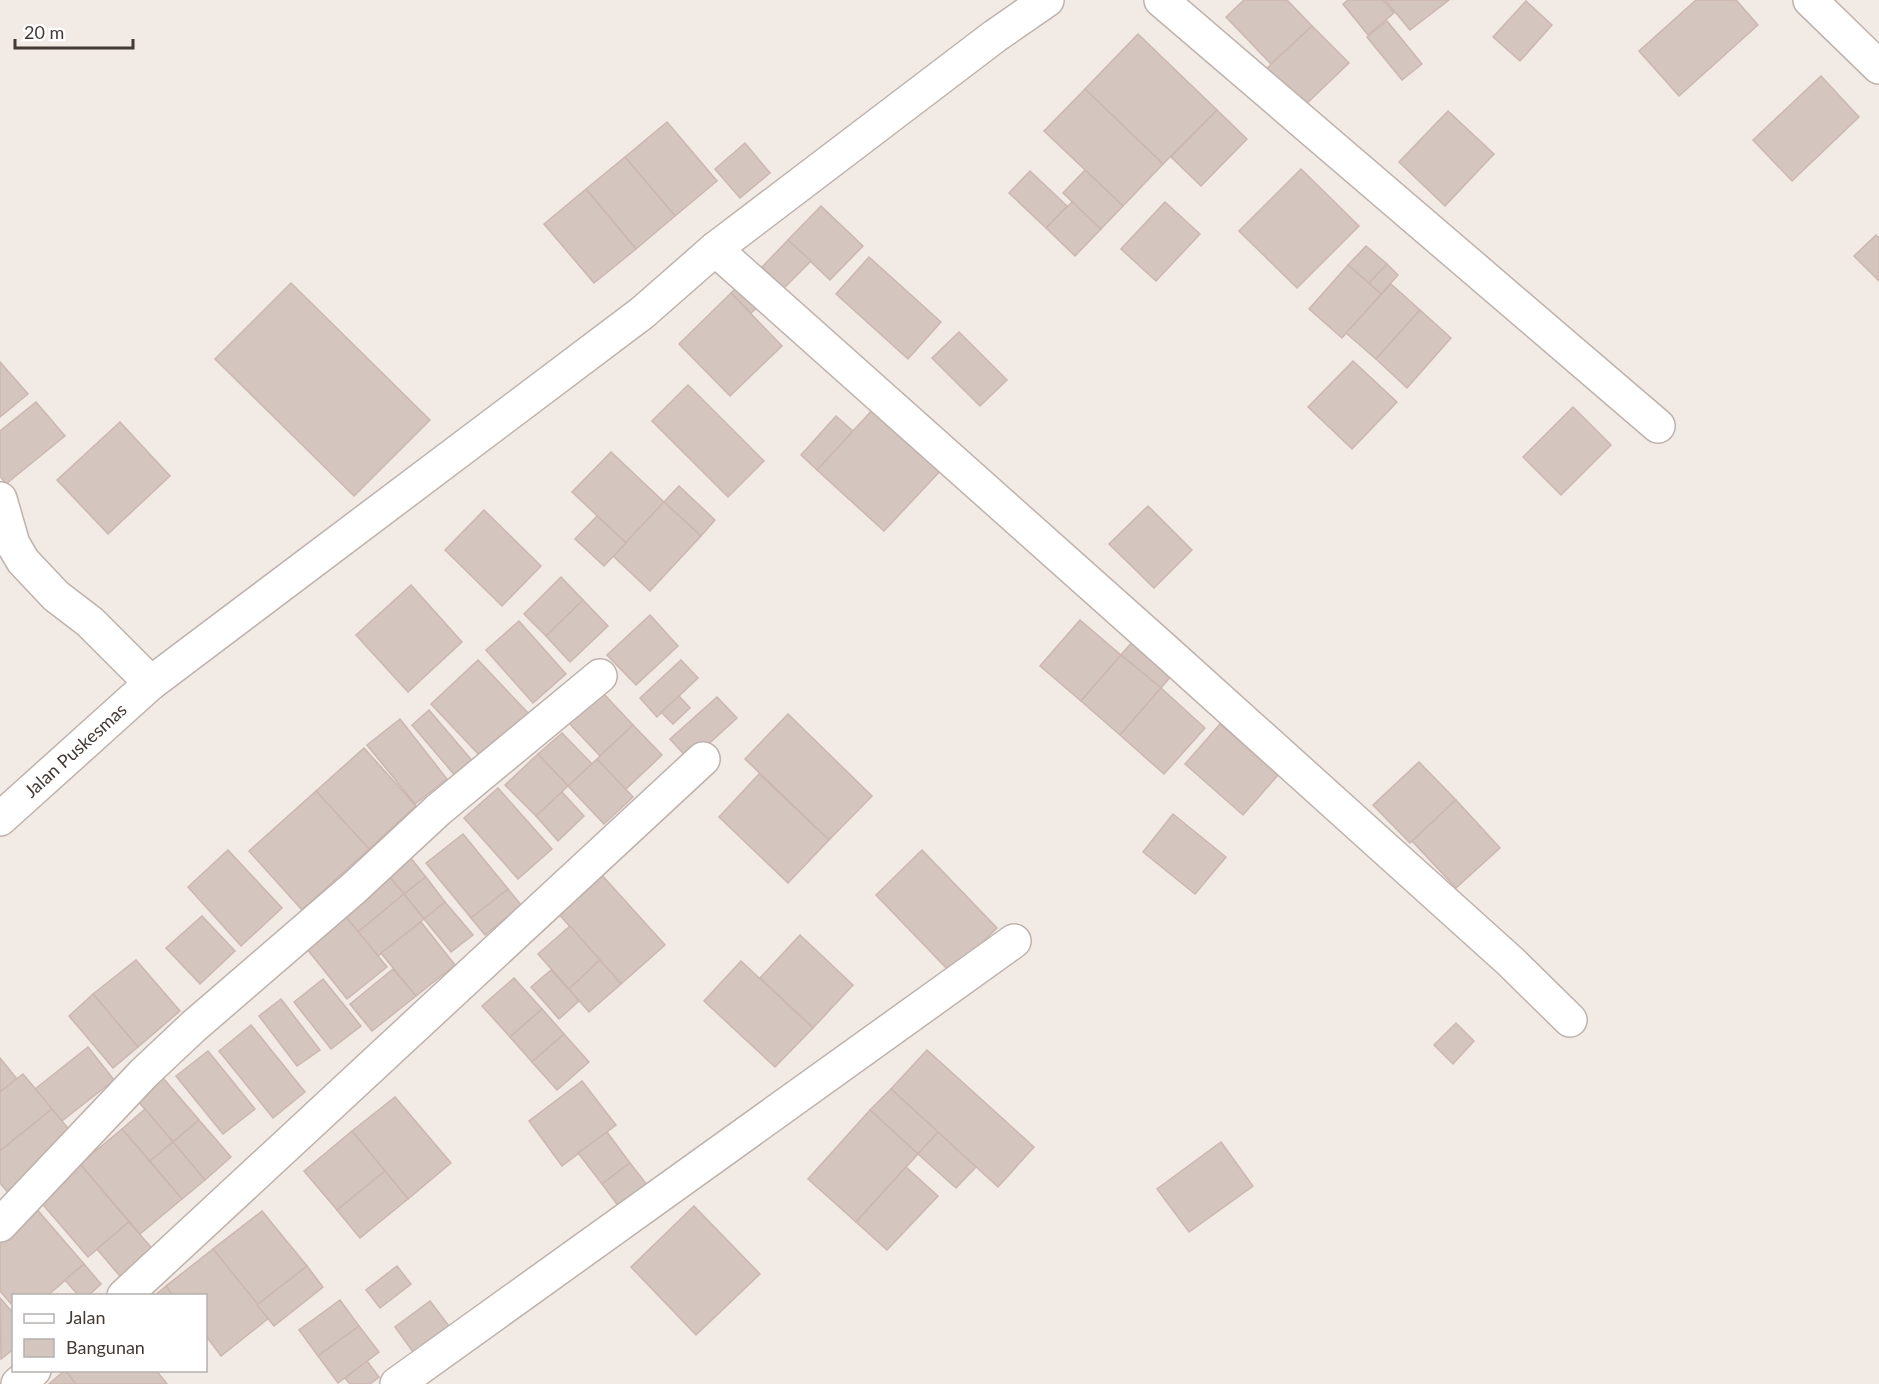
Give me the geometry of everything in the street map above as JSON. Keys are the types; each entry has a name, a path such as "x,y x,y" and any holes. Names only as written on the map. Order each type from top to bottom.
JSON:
{"street":[{"name":"Jalan Puskesmas","path":"0,819 152,683 642,313 715,249 995,36 1047,0"},
{"path":"1161,0 1658,426"},
{"path":"1810,0 1879,67"},
{"path":"715,249 1220,699 1511,962 1570,1020"},
{"path":"0,500 13,544 23,561 56,596 90,622 152,683"},
{"path":"0,1226 144,1074 194,1026 354,888 438,810 600,676"},
{"path":"126,1294 703,759"},
{"path":"397,1384 1014,941"},
{"path":"18,1384 33,1372"}],"building":[{"path":"1244,0 1287,0 1312,26 1271,64 1226,17"},
{"path":"1348,0 1383,0 1394,13 1368,35 1343,4"},
{"path":"1385,0 1449,0 1410,30"},
{"path":"1696,0 1736,0 1758,25 1679,96 1639,51"},
{"path":"1526,1 1552,25 1520,61 1493,37"},
{"path":"1387,21 1422,64 1402,80 1367,37"},
{"path":"1312,26 1349,63 1302,108 1265,70"},
{"path":"1138,34 1217,110 1163,164 1085,89"},
{"path":"1821,76 1859,117 1792,181 1753,140"},
{"path":"1085,89 1163,164 1123,206 1044,131"},
{"path":"1217,110 1247,139 1201,186 1171,157"},
{"path":"1448,111 1494,154 1445,206 1399,162"},
{"path":"667,122 717,181 675,216 625,157"},
{"path":"745,143 770,173 740,198 715,169"},
{"path":"625,157 675,216 636,249 586,189"},
{"path":"1301,169 1359,226 1297,288 1239,231"},
{"path":"1085,170 1123,206 1101,229 1063,193"},
{"path":"1030,171 1067,206 1046,228 1009,193"},
{"path":"586,189 636,249 594,283 544,224"},
{"path":"1072,202 1101,229 1075,256 1046,228"},
{"path":"1165,202 1200,234 1156,281 1121,249"},
{"path":"821,206 863,246 830,280 788,240"},
{"path":"1876,235 1879,238 1879,281 1854,256"},
{"path":"788,240 811,261 784,288 762,267"},
{"path":"1366,246 1387,264 1369,283 1348,265"},
{"path":"869,257 941,322 908,359 836,294"},
{"path":"1387,264 1398,275 1381,294 1369,283"},
{"path":"1348,265 1381,294 1342,338 1309,309"},
{"path":"744,281 764,302 751,313 731,293"},
{"path":"291,283 430,420 354,496 215,359"},
{"path":"1391,284 1420,310 1376,359 1346,333"},
{"path":"731,293 782,346 730,396 679,344"},
{"path":"1420,310 1451,338 1407,388 1376,359"},
{"path":"959,332 1007,380 980,406 932,358"},
{"path":"1353,361 1397,402 1352,449 1308,407"},
{"path":"0,362 28,394 0,417"},
{"path":"688,385 764,461 728,497 652,421"},
{"path":"36,402 65,436 6,484 0,476 0,431"},
{"path":"875,407 943,468 884,531 817,470"},
{"path":"1573,407 1611,445 1561,495 1523,457"},
{"path":"836,416 853,431 817,470 801,455"},
{"path":"120,422 170,476 108,534 57,480"},
{"path":"611,452 664,502 626,543 572,492"},
{"path":"679,486 715,520 701,536 664,502"},
{"path":"664,502 701,536 650,591 613,556"},
{"path":"1148,506 1192,550 1154,588 1109,544"},
{"path":"484,510 541,566 502,606 445,550"},
{"path":"597,516 626,543 604,566 575,539"},
{"path":"561,577 583,600 546,636 524,614"},
{"path":"411,585 462,642 408,692 356,635"},
{"path":"583,600 608,626 570,662 546,636"},
{"path":"650,615 678,646 636,685 607,655"},
{"path":"1080,620 1121,655 1081,701 1040,666"},
{"path":"519,621 566,674 533,703 486,650"},
{"path":"1133,641 1172,675 1161,688 1121,655"},
{"path":"1121,655 1161,688 1120,735 1081,701"},
{"path":"478,660 529,714 482,758 431,704"},
{"path":"681,660 698,678 657,717 640,698"},
{"path":"1161,688 1205,728 1164,774 1120,735"},
{"path":"601,691 633,725 600,756 568,722"},
{"path":"679,696 690,708 673,724 661,712"},
{"path":"717,697 737,718 690,761 670,739"},
{"path":"429,710 475,764 458,779 412,725"},
{"path":"788,714 872,796 829,840 745,759"},
{"path":"400,719 447,779 415,804 367,745"},
{"path":"1220,724 1278,775 1243,815 1185,764"},
{"path":"633,725 662,755 625,790 597,759"},
{"path":"562,733 592,764 568,786 538,754"},
{"path":"364,748 416,806 369,849 316,791"},
{"path":"538,754 568,786 536,816 505,785"},
{"path":"597,759 633,797 604,824 568,786"},
{"path":"1419,762 1456,800 1410,843 1373,805"},
{"path":"759,774 829,840 788,883 719,817"},
{"path":"498,788 552,849 518,879 464,818"},
{"path":"316,791 369,849 302,910 249,851"},
{"path":"562,792 584,816 558,841 536,816"},
{"path":"1456,800 1500,848 1456,888 1412,841"},
{"path":"1173,814 1226,857 1195,894 1143,852"},
{"path":"463,834 508,889 471,918 426,863"},
{"path":"228,850 282,908 241,946 188,887"},
{"path":"922,850 997,928 951,973 876,895"},
{"path":"410,857 426,877 404,894 388,875"},
{"path":"600,873 665,945 621,984 557,912"},
{"path":"388,875 404,894 358,932 342,912"},
{"path":"426,877 445,902 424,919 404,894"},
{"path":"508,889 521,905 485,935 471,918"},
{"path":"404,894 424,919 378,956 358,932"},
{"path":"445,902 473,935 451,952 424,919"},
{"path":"342,912 387,967 347,999 303,944"},
{"path":"202,916 235,951 200,984 166,948"},
{"path":"421,922 455,965 416,996 381,953"},
{"path":"570,926 600,960 569,989 538,954"},
{"path":"800,935 853,985 813,1028 760,978"},
{"path":"136,960 180,1011 138,1047 93,994"},
{"path":"600,960 621,984 589,1012 569,989"},
{"path":"741,961 813,1028 775,1067 704,1001"},
{"path":"393,969 416,996 372,1031 350,1004"},
{"path":"551,970 579,1001 559,1019 531,987"},
{"path":"514,978 542,1009 510,1037 482,1006"},
{"path":"323,979 361,1026 331,1049 294,1002"},
{"path":"93,994 138,1047 113,1068 69,1016"},
{"path":"281,999 320,1050 297,1066 259,1016"},
{"path":"542,1009 564,1034 532,1062 510,1037"},
{"path":"1456,1023 1474,1041 1453,1064 1434,1045"},
{"path":"251,1025 305,1092 273,1118 219,1051"},
{"path":"564,1034 589,1062 557,1090 532,1062"},
{"path":"88,1047 114,1080 62,1121 35,1089"},
{"path":"927,1050 1034,1147 998,1187 891,1089"},
{"path":"208,1051 255,1109 223,1134 176,1076"},
{"path":"0,1058 17,1079 0,1092"},
{"path":"23,1074 52,1109 0,1151 0,1092"},
{"path":"163,1078 199,1120 173,1142 137,1100"},
{"path":"582,1081 616,1125 562,1166 529,1121"},
{"path":"891,1089 938,1132 918,1154 870,1110"},
{"path":"395,1097 451,1163 408,1199 352,1131"},
{"path":"52,1109 76,1138 9,1194 0,1183 0,1151"},
{"path":"145,1109 173,1142 150,1161 122,1129"},
{"path":"870,1110 918,1154 856,1222 808,1179"},
{"path":"199,1120 231,1157 205,1180 173,1142"},
{"path":"122,1129 182,1199 140,1234 80,1164"},
{"path":"352,1131 385,1171 337,1210 304,1171"},
{"path":"607,1132 630,1163 602,1184 578,1153"},
{"path":"938,1132 976,1167 956,1188 918,1154"},
{"path":"173,1142 205,1180 182,1199 150,1161"},
{"path":"1221,1142 1253,1186 1189,1232 1157,1189"},
{"path":"630,1163 648,1186 619,1207 602,1184"},
{"path":"80,1164 129,1222 88,1257 39,1200"},
{"path":"906,1167 938,1196 887,1250 856,1222"},
{"path":"385,1171 408,1199 360,1238 337,1210"},
{"path":"34,1206 84,1264 49,1294 12,1294 12,1305 0,1291 0,1235"},
{"path":"694,1206 760,1274 696,1335 631,1267"},
{"path":"262,1211 307,1266 257,1305 213,1249"},
{"path":"129,1222 156,1253 124,1281 97,1249"},
{"path":"213,1249 269,1318 221,1356 207,1337 207,1294 172,1294 166,1286"},
{"path":"84,1264 101,1284 90,1294 77,1294 65,1280"},
{"path":"307,1266 323,1287 274,1326 257,1305"},
{"path":"397,1266 411,1284 380,1308 366,1290"},
{"path":"166,1286 172,1294 156,1294"},
{"path":"0,1298 12,1312 12,1351 1,1359"},
{"path":"340,1300 359,1326 318,1356 299,1330"},
{"path":"430,1301 449,1326 413,1352 395,1327"},
{"path":"359,1326 379,1352 338,1383 318,1356"},
{"path":"367,1361 379,1377 370,1384 350,1384 345,1378"},
{"path":"63,1372 67,1372 76,1384 49,1384"},
{"path":"67,1372 158,1372 167,1384 76,1384"}]}
